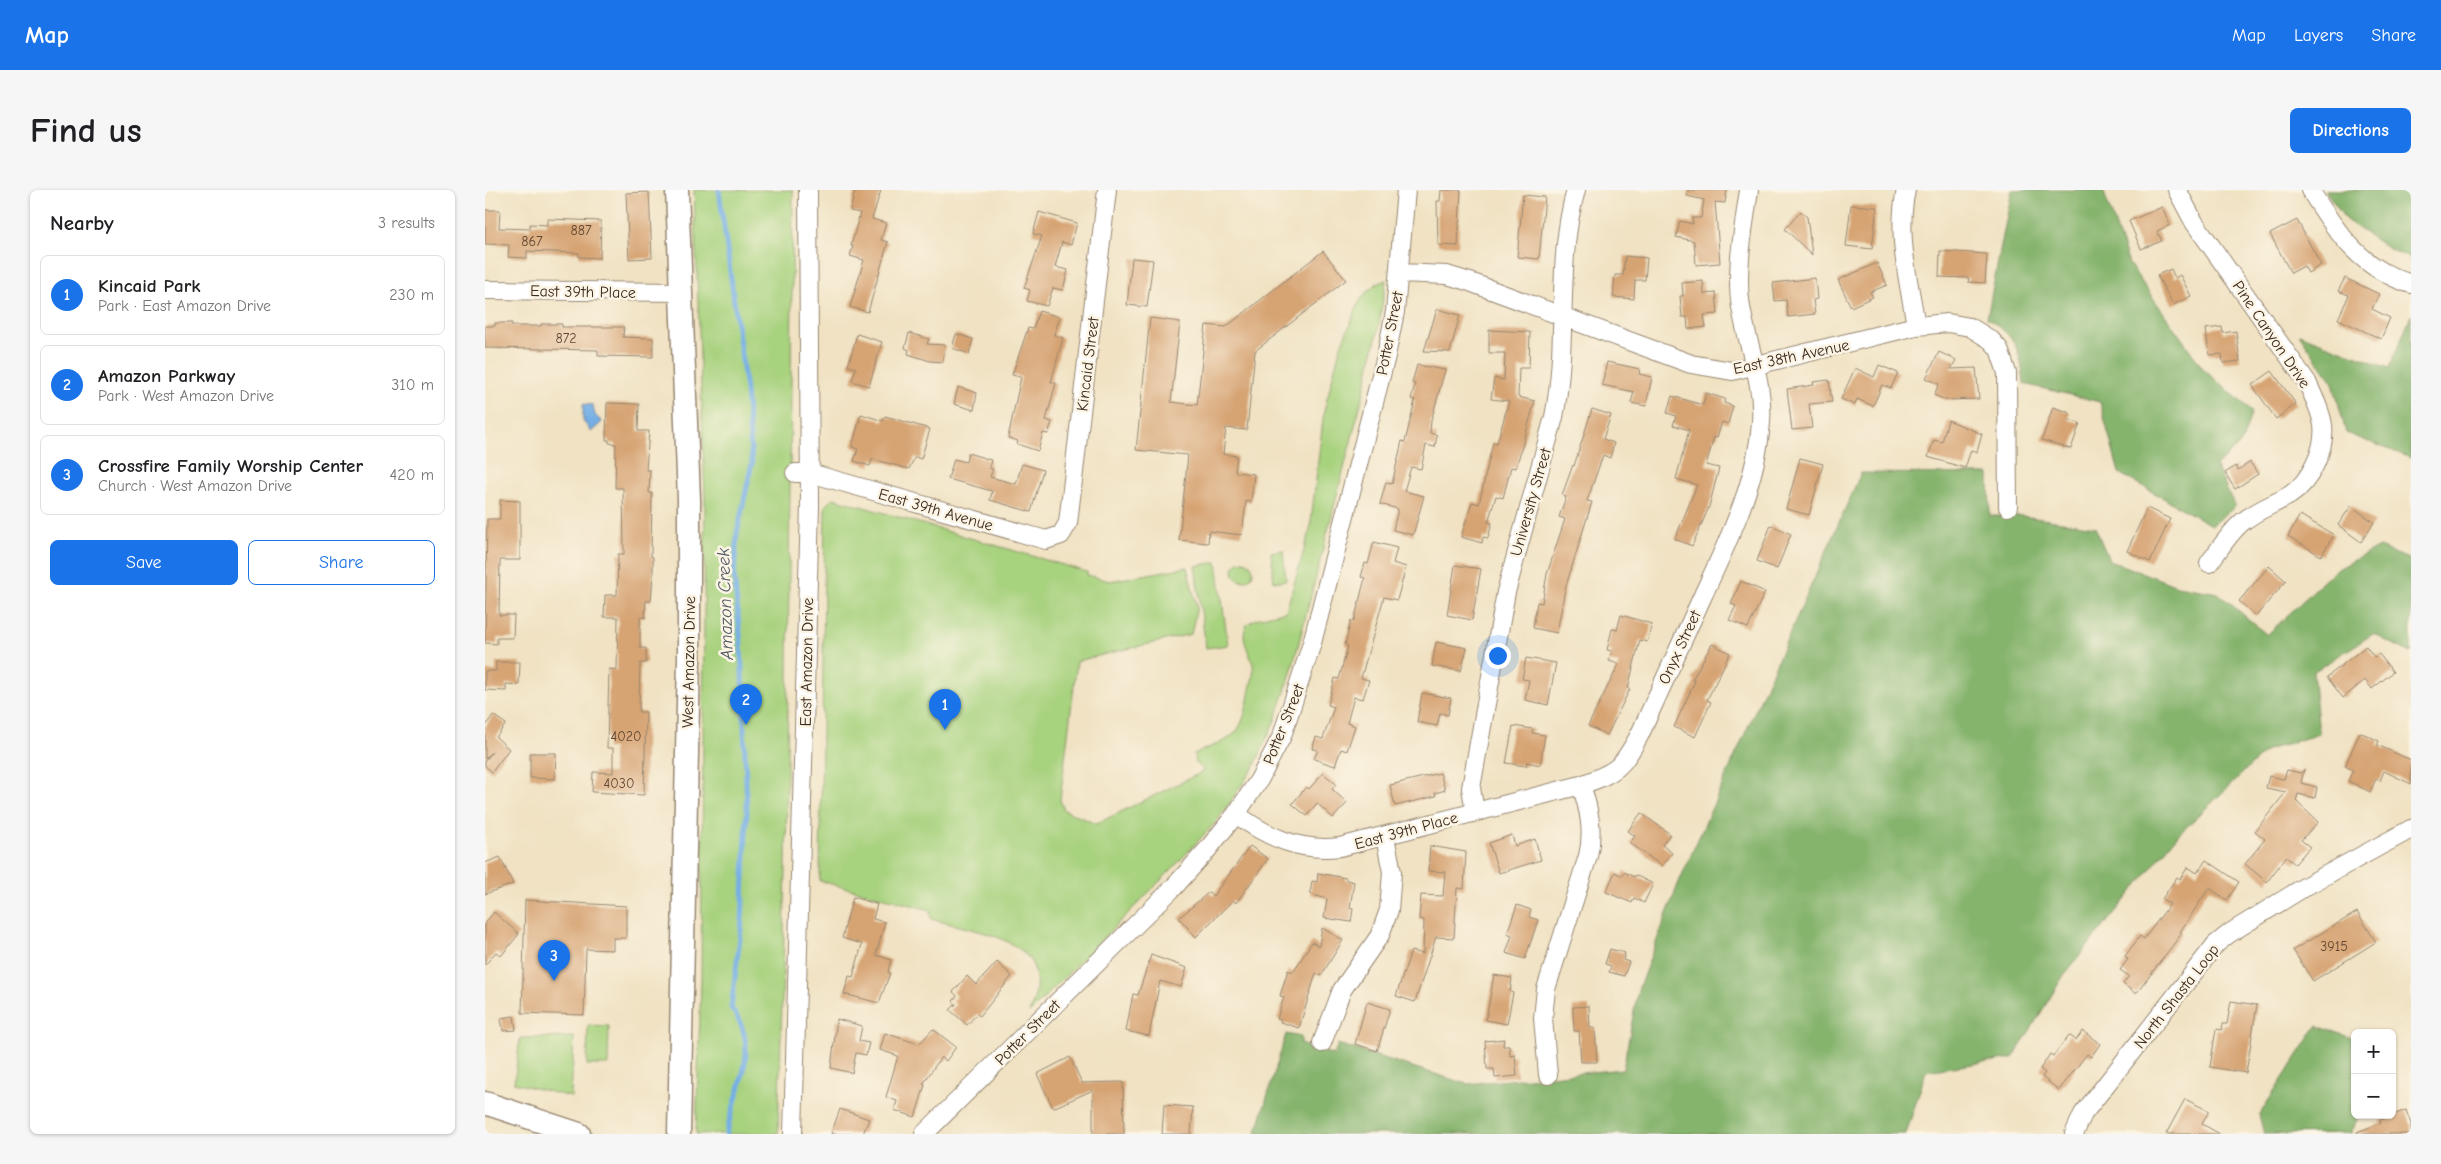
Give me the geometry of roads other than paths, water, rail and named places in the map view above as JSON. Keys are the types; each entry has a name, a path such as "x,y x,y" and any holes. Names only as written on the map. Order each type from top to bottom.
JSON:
{"main road":[{"name":"West Amazon Drive","path":"677,190 689,500 689,657 679,1134"},
{"path":"485,1103 579,1134"}],"street":[{"name":"East Amazon Drive","path":"793,1134 808,190"},
{"name":"Kincaid Street","path":"1061,535 1069,523 1107,190"},
{"name":"Potter Street","path":"924,1134 1174,887 1209,850 1259,780 1282,736 1298,692 1386,356 1395,312 1400,273 1405,190"},
{"name":"University Street","path":"1475,812 1471,788 1506,592 1554,417 1559,388 1564,316 1565,247 1569,215 1576,190"},
{"name":"Onyx Street","path":"1581,785 1615,770 1629,754 1730,536 1752,474 1761,421 1760,389 1741,306 1739,279 1749,190"},
{"path":"1906,190 1901,217 1903,247 1916,326"},
{"name":"Pine Canyon Drive","path":"2177,190 2194,222 2307,382 2319,410 2323,426 2320,449 2305,481 2290,494 2240,524 2209,563"},
{"path":"2310,190 2333,225 2363,260 2398,280 2411,284"},
{"name":"East 38th Avenue","path":"1400,273 1447,275 1564,316 1691,364 1732,370 1755,367 1916,326 1948,323 1970,327 1991,340 2004,359 2009,390 2008,507"},
{"name":"East 39th Place","path":"485,290 681,292"},
{"name":"East 39th Avenue","path":"803,473 1046,540 1061,535"},
{"name":"East 39th Place","path":"1236,814 1267,835 1305,847 1340,847 1385,837 1581,785"},
{"path":"1549,1075 1543,1018 1546,989 1587,856 1591,836 1587,806 1581,785"},
{"name":"North Shasta Loop","path":"2075,1134 2083,1114 2216,944 2230,933 2306,886 2411,829"},
{"path":"1322,1043 1342,990 1379,935 1389,910 1392,872 1385,837"}],"water":[{"path":"583,404 593,405 595,415 602,422 591,432 583,420"}],"waterway":[{"name":"Amazon Creek","path":"719,190 746,390 752,463 737,533 734,576 741,644 747,810 742,922 731,1008 740,1023 745,1039 746,1054 744,1070 726,1134"}],"place":[{"name":"Amazon Parkway","path":"746,725"},
{"name":"Kincaid Park","path":"945,730"},
{"name":"Crossfire Family Worship Center","path":"554,981"}]}
